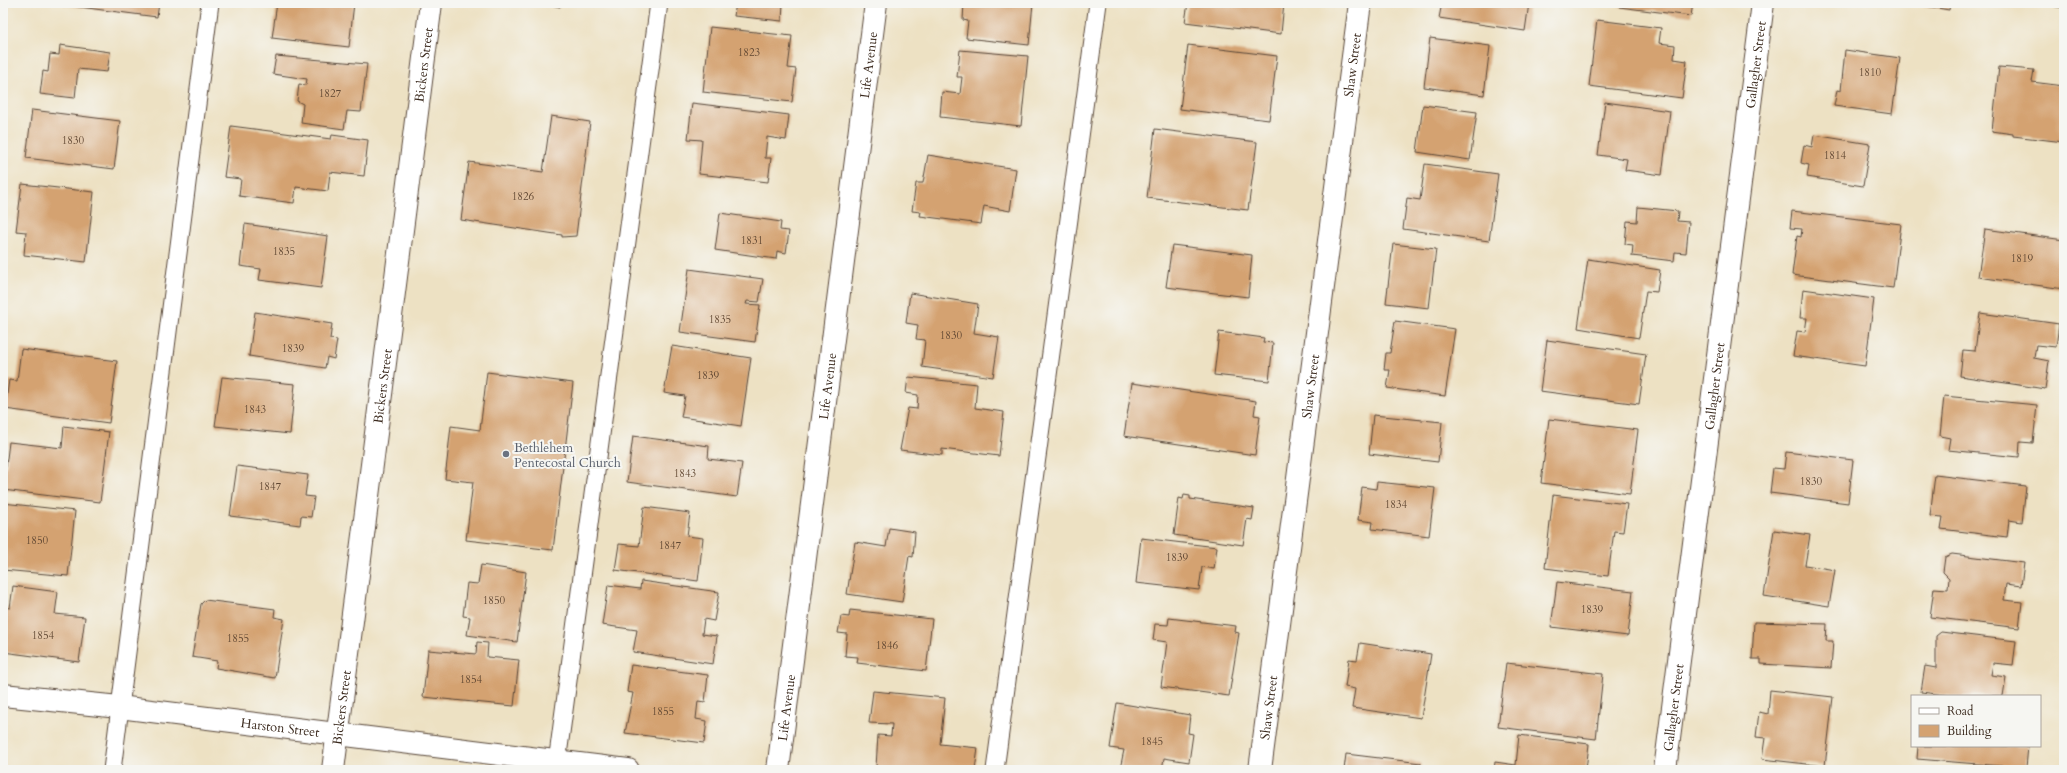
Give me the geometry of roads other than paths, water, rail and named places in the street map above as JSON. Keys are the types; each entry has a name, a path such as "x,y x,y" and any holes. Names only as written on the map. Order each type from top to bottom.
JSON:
{"street":[{"name":"Bickers Street","path":"334,770 431,3"},
{"name":"Life Avenue","path":"778,770 876,3"},
{"name":"Shaw Street","path":"1260,770 1360,3"},
{"name":"Gallagher Street","path":"1665,770 1763,3"},
{"name":"Harston Street","path":"3,695 120,707 338,735 557,766 628,770"}],"lane":[{"path":"112,770 210,3"},
{"path":"557,766 658,3"},
{"path":"996,770 1098,3"}],"place":[{"name":"Bethlehem Pentecostal Church","path":"506,454"}]}
